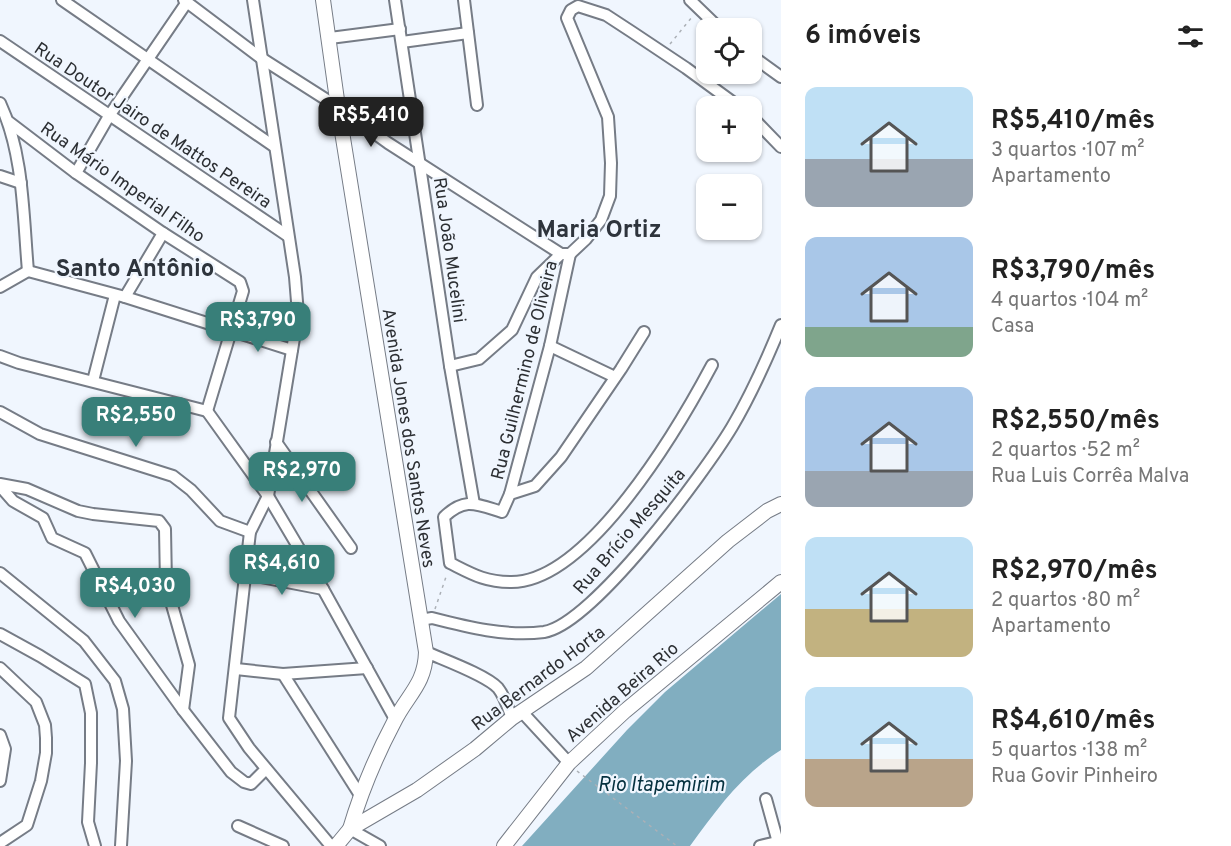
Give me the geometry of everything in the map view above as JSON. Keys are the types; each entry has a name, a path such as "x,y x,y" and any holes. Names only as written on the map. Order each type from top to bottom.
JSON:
{"main road":[{"name":"Avenida Jones dos Santos Neves","path":"323,0 338,107 426,619 424,673 416,690 395,719 360,795 350,829"},
{"name":"Rua Bernardo Horta","path":"336,846 350,829 417,790 475,749 517,715 586,668 728,541 767,511 781,504"},
{"name":"Avenida Beira Rio","path":"504,846 560,772 573,767 625,711 781,582"}],"street":[{"path":"62,0 275,147"},
{"path":"253,0 298,314 268,496 250,532 229,718 266,769 331,846"},
{"name":"Rua João Mucelini","path":"395,0 450,366 474,504"},
{"path":"464,0 477,105"},
{"path":"690,0 708,18"},
{"path":"75,173 109,116 186,1 261,58 338,107 387,143 566,254"},
{"path":"450,366 479,359 512,330 537,277 586,239 601,220 610,196 611,163 608,117 567,18 571,10 578,6 606,15 724,96"},
{"path":"330,38 400,29"},
{"path":"402,42 468,33"},
{"name":"Rua Doutor Jairo de Mattos Pereira","path":"0,41 288,236"},
{"path":"762,63 781,77"},
{"path":"0,103 9,122 21,183 28,271"},
{"name":"Rua Mário Imperial Filho","path":"9,122 75,173 163,233 235,278 242,285 243,291 232,330"},
{"path":"762,127 781,147"},
{"path":"0,176 21,183"},
{"path":"93,381 120,296 163,233"},
{"name":"Rua Guilhermino de Oliveira","path":"510,494 550,346 566,254"},
{"path":"0,286 28,271 120,296 292,350"},
{"name":"Rua Brício Mesquita","path":"426,619 502,633 545,632 563,624 583,610 635,555 706,468 733,425 781,325"},
{"path":"207,411 232,330"},
{"path":"644,332 561,457 535,486 510,494 502,512 474,504 455,506 444,517 450,562 479,578 512,582 557,568 603,526 632,493 683,419 712,365"},
{"path":"550,346 615,377"},
{"path":"0,357 207,411 268,496 395,719"},
{"path":"0,412 40,434 173,476 191,490 220,521 250,532"},
{"path":"276,442 351,548"},
{"path":"0,485 35,492 78,511 118,518 154,519 162,524 165,529 166,584 189,665 183,710"},
{"path":"0,485 13,501 47,522 52,538 85,553 119,621 231,772 249,784 255,782 266,769"},
{"path":"0,573 84,640 115,681 123,709 126,761 121,846"},
{"path":"246,574 323,589"},
{"path":"0,634 84,684 91,713 88,822 95,846"},
{"path":"426,652 480,676 497,687 517,715 573,767"},
{"path":"0,668 36,702 45,725 46,753 42,781 27,825 0,843"},
{"path":"236,669 283,674 367,668"},
{"path":"283,674 360,795"},
{"path":"0,735 5,749 0,781"},
{"path":"760,846 780,843 766,799"},
{"path":"238,826 283,846"},
{"path":"350,829 380,846"}],"path":[{"path":"662,54 699,9"},
{"path":"426,619 450,562"},
{"path":"573,767 677,846"}],"water":[{"name":"Rio Itapemirim","path":"781,594 781,750 742,781 690,846 522,846 627,730 665,692"}],"district":[{"name":"Maria Ortiz","path":"599,229"},
{"name":"Santo Antônio","path":"135,268"}]}
